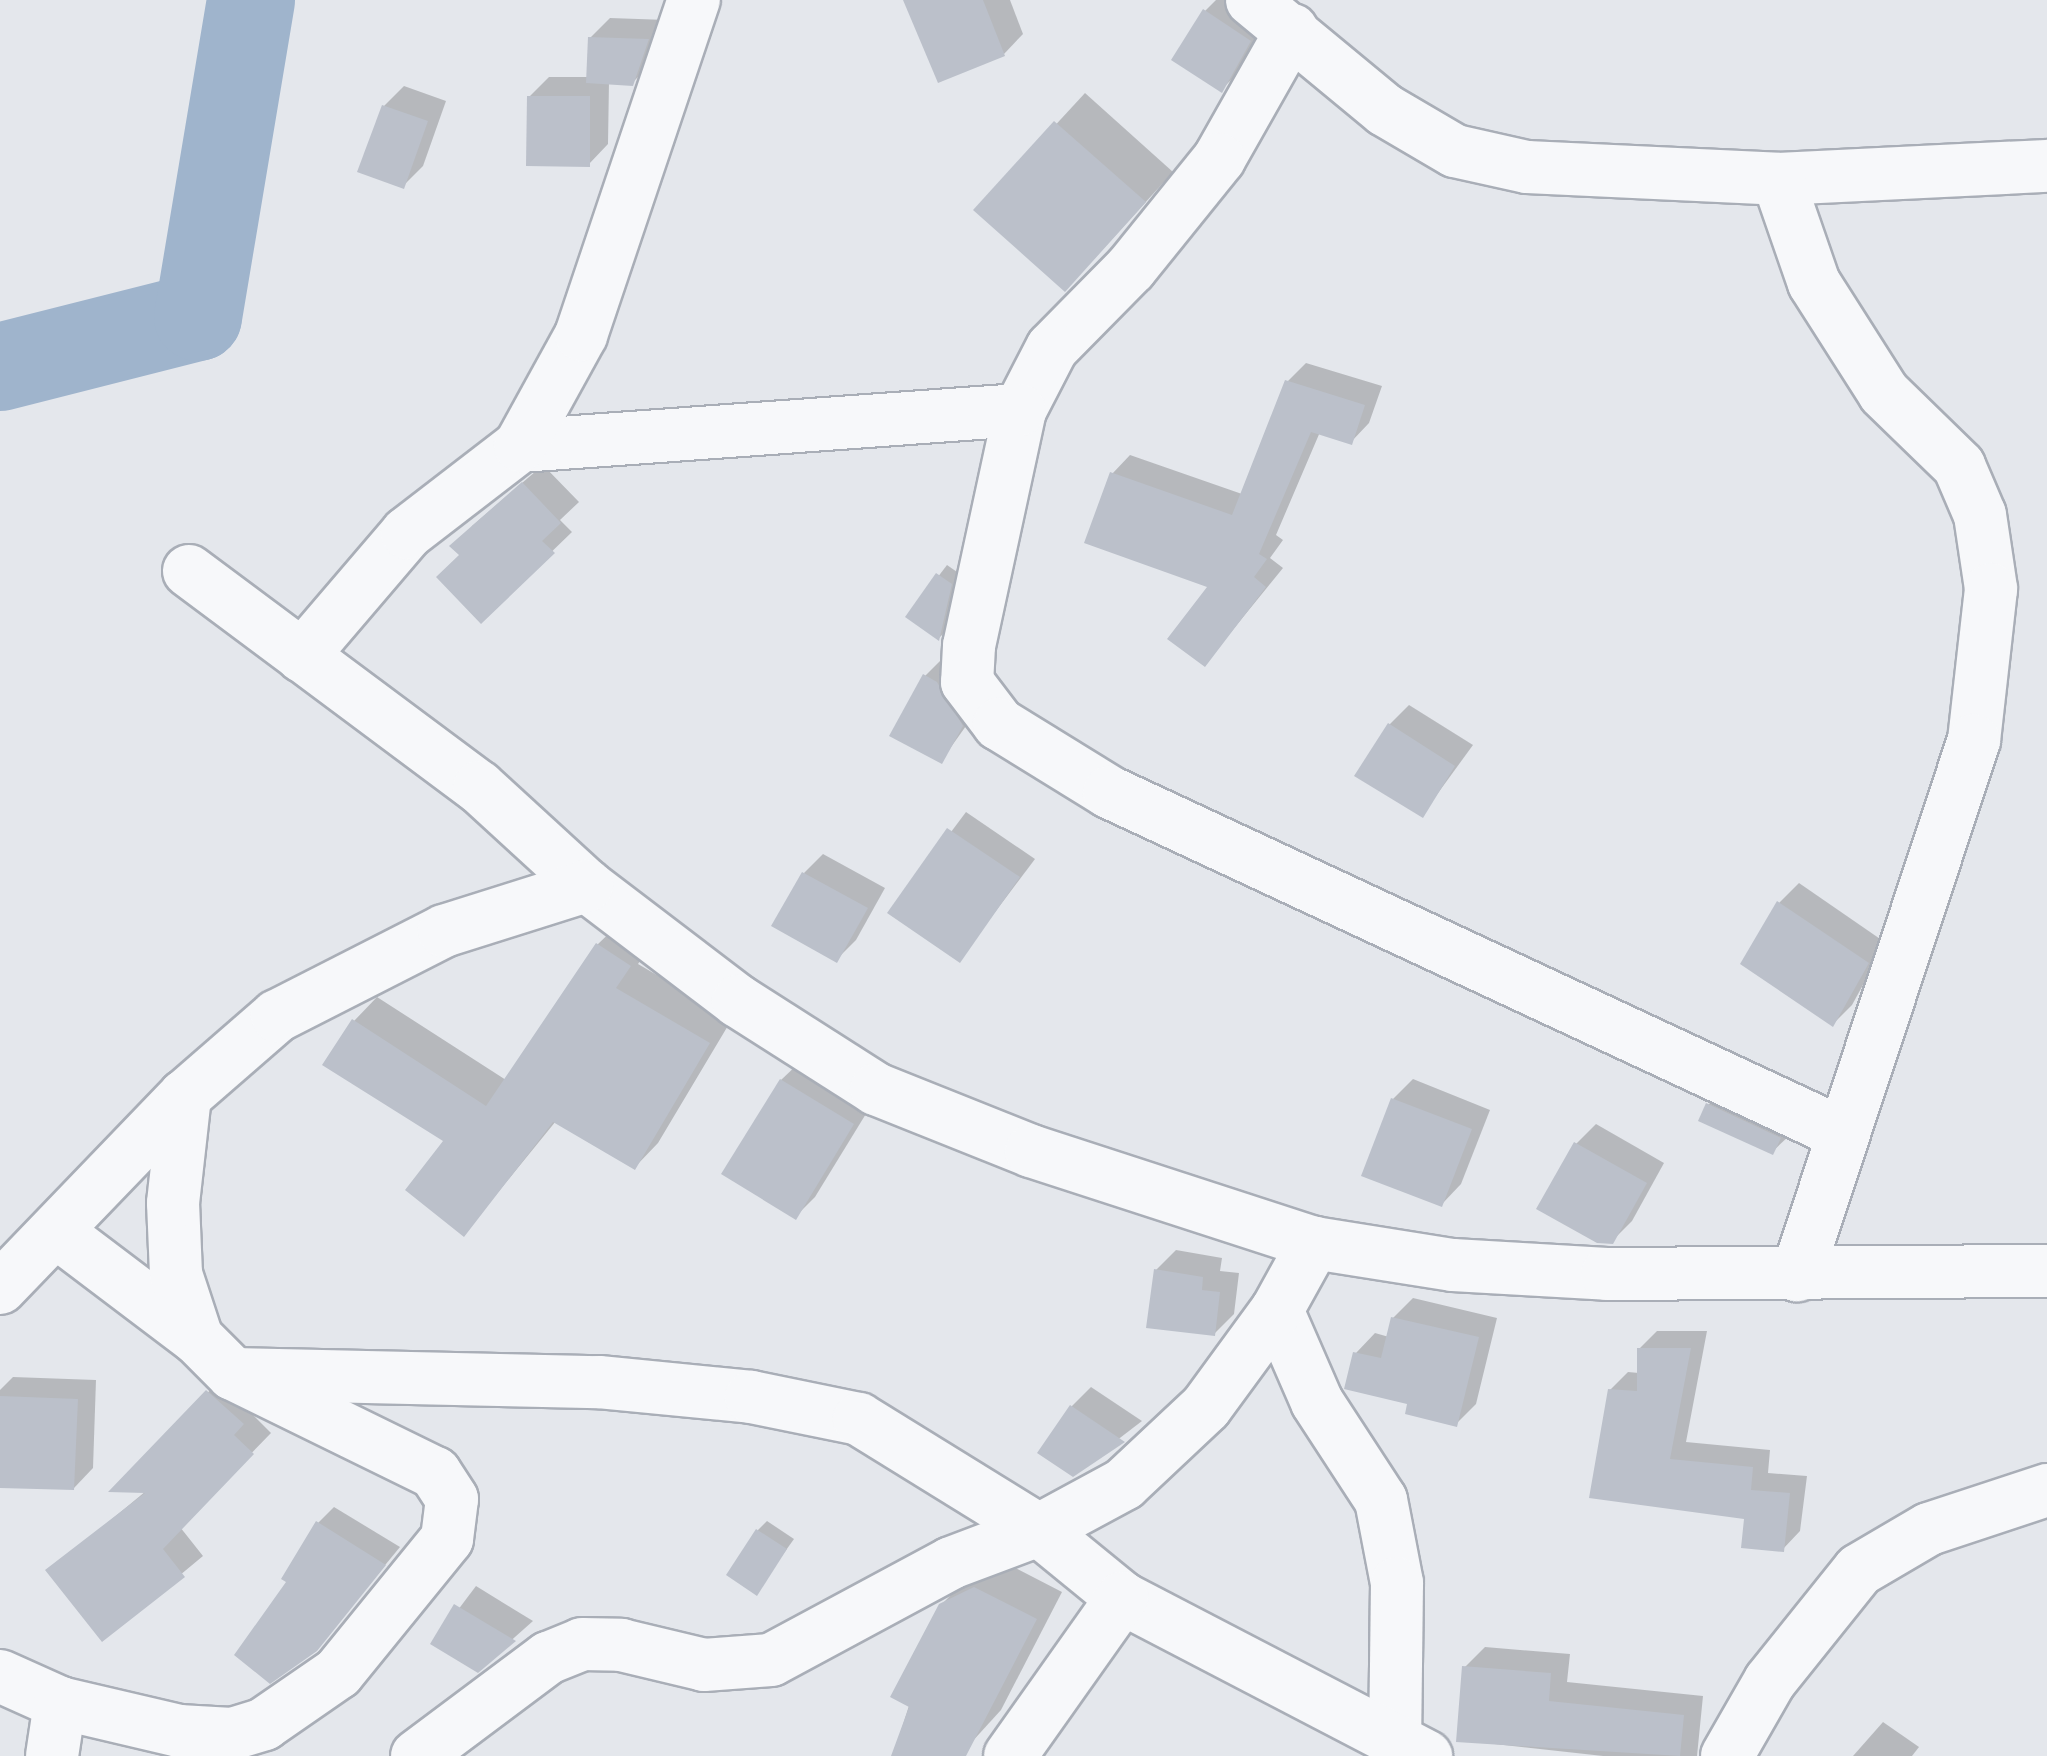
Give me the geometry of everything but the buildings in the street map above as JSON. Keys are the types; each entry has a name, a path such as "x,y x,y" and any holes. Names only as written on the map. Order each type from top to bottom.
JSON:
{"street":[{"path":"302,656 407,534 520,446 581,335 694,0"},
{"path":"1842,1132 1109,792 999,724 967,682 968,646 1020,410 1052,348 1131,268 1219,159 1272,15 1385,110 1455,151 1527,167 1778,179 2047,166"},
{"path":"1778,179 1814,283 1884,393 1959,466 1980,516 1990,589 1974,740 1798,1275"},
{"path":"520,446 1020,410"},
{"path":"188,571 479,787 587,886 738,1000 876,1088 1030,1150 1314,1244 1453,1265 1798,1275 2047,1271"},
{"path":"0,1288 58,1233 184,1096 278,1016 444,931 587,886"},
{"path":"184,1096 173,1203 176,1256 197,1338"},
{"path":"0,1676 60,1703 179,1731 232,1734 264,1724 338,1673 447,1538 452,1500 435,1472 234,1374 197,1338 58,1233"},
{"path":"417,1756 548,1658 582,1644 622,1644 704,1665 770,1660 952,1563 1040,1530 1124,1484 1206,1406 1277,1310 1314,1244"},
{"path":"1277,1310 1318,1402 1381,1500 1397,1584 1410,1747"},
{"path":"234,1374 598,1382 751,1397 859,1419 1040,1530 1122,1598 1410,1747"},
{"path":"1727,1756 1770,1681 1860,1570 1930,1529 2047,1490"},
{"path":"1010,1756 1122,1598"},
{"path":"52,1756 60,1703"}],"waterway":[{"path":"0,367 198,317 251,0"}]}
